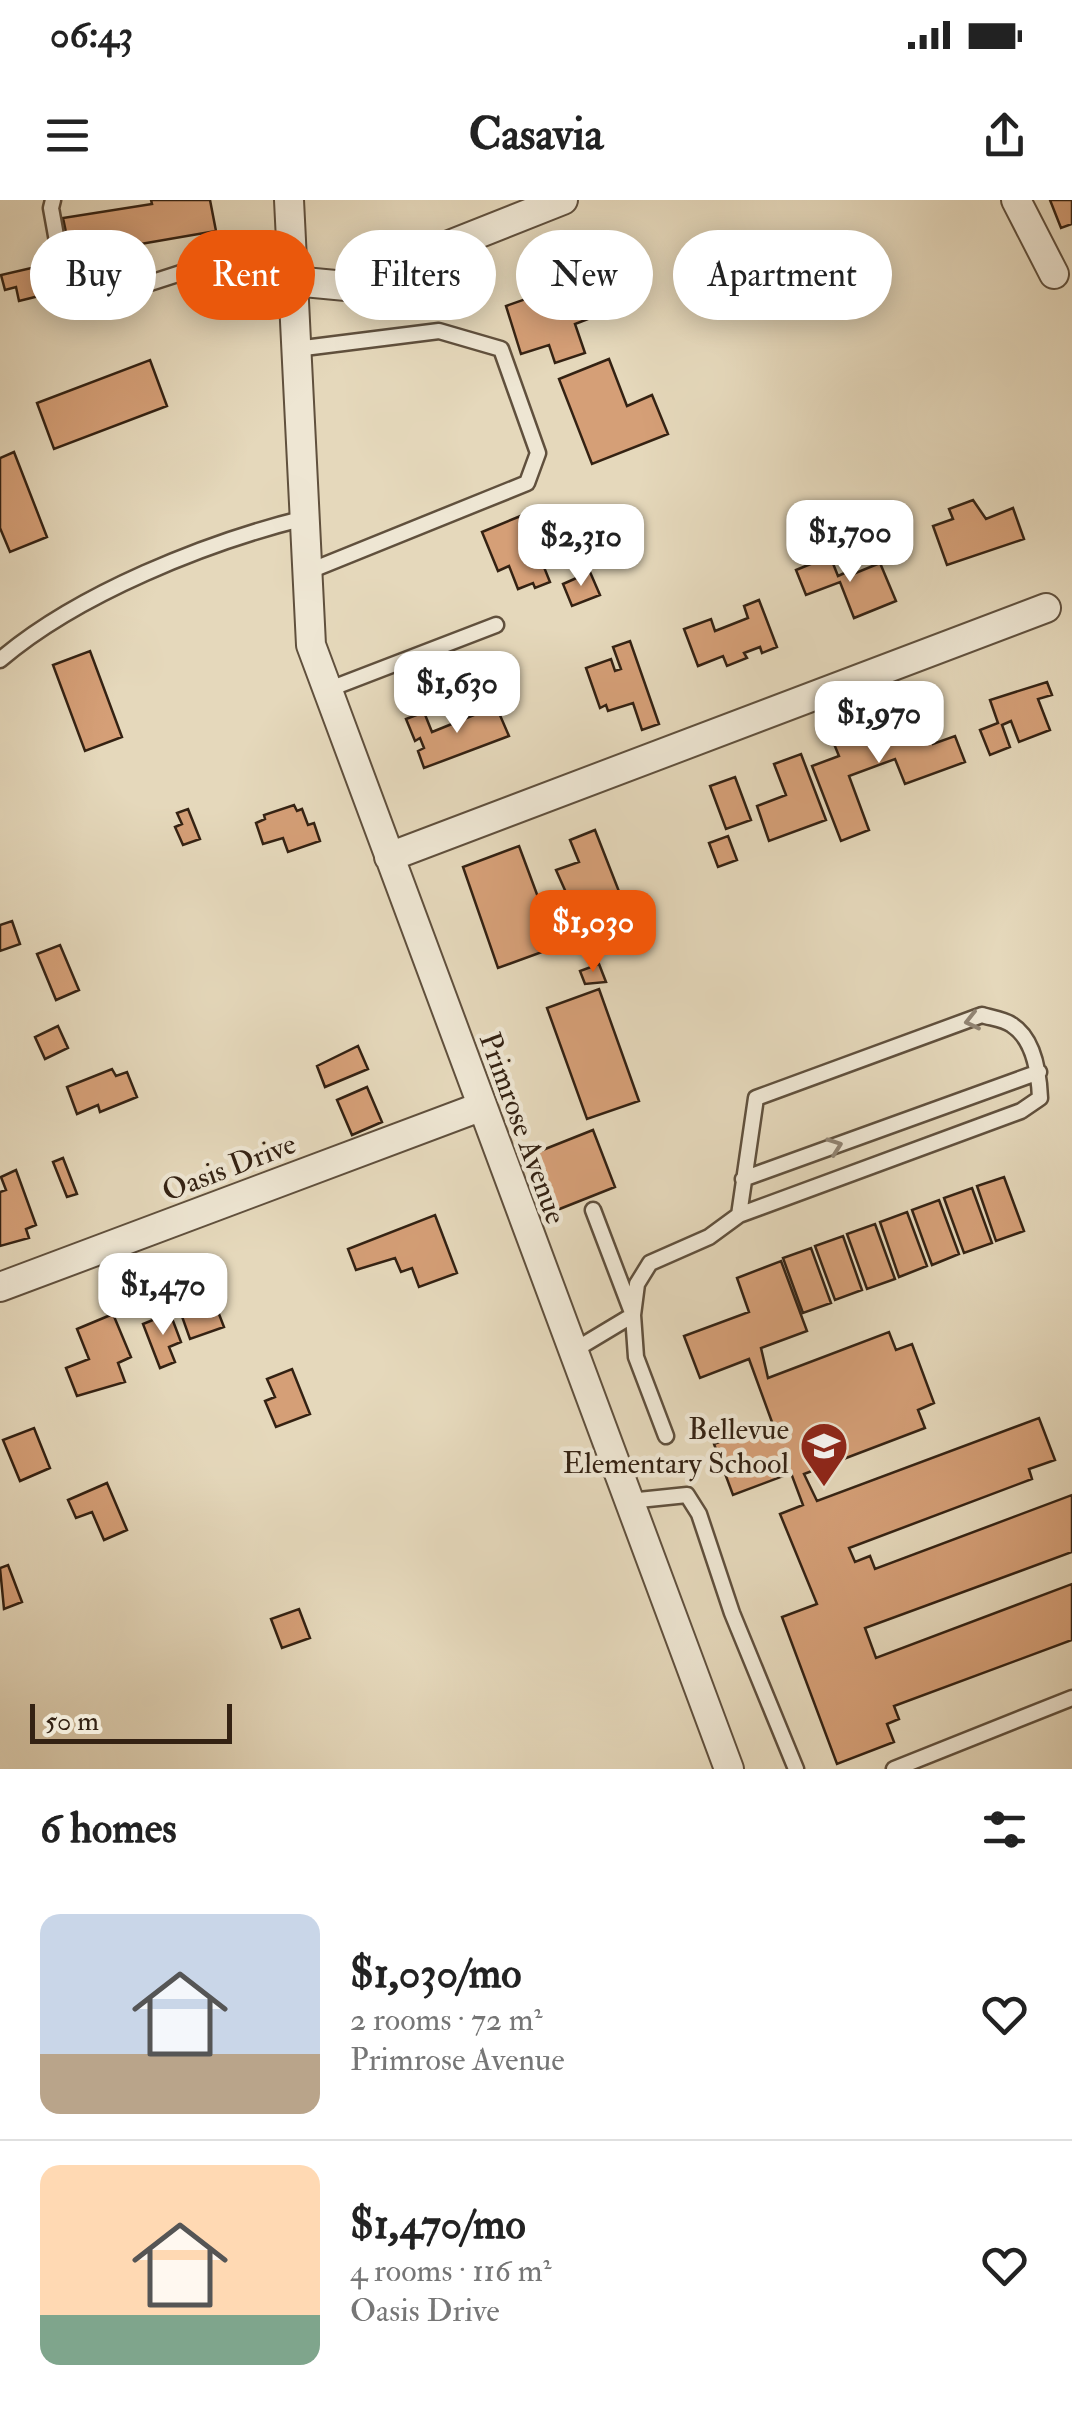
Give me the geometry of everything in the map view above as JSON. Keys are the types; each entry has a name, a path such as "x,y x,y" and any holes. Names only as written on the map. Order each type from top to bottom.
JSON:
{"street":[{"name":"Primrose Avenue","path":"289,200 290,230"},
{"path":"315,277 346,286 563,200"},
{"path":"1016,200 1054,274"},
{"name":"Primrose Avenue","path":"295,320 311,645 729,1769"},
{"path":"388,857 1046,608"},
{"name":"Oasis Drive","path":"0,1287 480,1107"}],"lane":[{"path":"53,200 50,208 66,292 88,304 176,274"},
{"path":"296,349 439,331 501,349 538,452 527,482 307,572"},
{"path":"0,660 34,631 120,588 236,535 305,518"},
{"path":"327,690 496,625"},
{"path":"666,1436 636,1358 633,1316 637,1284 650,1263 709,1237 739,1214 1021,1111 1040,1098 1039,1072 1023,1035 1011,1023 982,1016 756,1098 739,1214"},
{"path":"743,1180 1039,1072"},
{"path":"594,1210 633,1316"},
{"path":"572,1352 633,1316"},
{"path":"628,1502 687,1494 700,1514 732,1612 796,1769"},
{"path":"894,1769 1072,1698"}],"building":[{"path":"151,200 210,200 216,230 176,230 176,238 156,241 156,230 66,230 63,218 152,204"},
{"path":"1050,200 1072,200 1072,224 1061,228"},
{"path":"30,268 30,298 19,301 16,287 5,290 1,275"},
{"path":"516,302 516,320 585,320 575,324 585,353 555,363 549,345 521,354 506,306"},
{"path":"609,359 627,406 652,395 668,434 592,464 559,379"},
{"path":"150,360 167,406 54,449 37,403"},
{"path":"14,452 47,537 10,552 0,528 0,458"},
{"path":"973,500 986,519 1013,508 1024,539 947,565 933,526 953,519 949,509"},
{"path":"523,515 550,582 518,589 509,566 498,571 482,532"},
{"path":"830,556 838,576 880,563 896,601 854,618 840,582 806,595 796,570"},
{"path":"590,572 600,595 572,606 563,584"},
{"path":"759,600 777,647 762,653 760,647 744,653 747,658 727,666 723,656 698,666 684,629 711,619 715,631 748,618 744,606"},
{"path":"630,641 659,724 642,730 633,703 608,711 606,705 600,708 586,668 611,659 615,671 621,669 613,647"},
{"path":"90,651 122,737 85,751 53,665"},
{"path":"1047,682 1052,695 1038,699 1050,730 1019,742 1011,721 1002,725 1010,747 990,755 980,730 998,723 990,700"},
{"path":"496,706 509,736 424,768 418,751 424,748 420,738 415,741 406,719 424,712 432,732"},
{"path":"884,720 888,731 909,724 911,730 926,725 933,744 955,736 965,762 905,784 895,759 849,776 869,830 841,841 812,766 839,756 832,739"},
{"path":"801,754 826,820 769,841 757,806 786,795 774,764"},
{"path":"735,777 751,820 726,829 710,786"},
{"path":"294,805 297,811 302,809 308,825 314,823 320,841 288,852 283,838 263,844 256,823 265,819 264,815"},
{"path":"188,809 200,839 183,845 175,827 182,824 177,813"},
{"path":"595,830 620,894 596,903 601,917 580,924 556,870 579,862 570,840"},
{"path":"728,836 737,860 718,867 709,843"},
{"path":"519,846 551,932 537,937 542,952 498,968 463,867"},
{"path":"12,921 20,944 0,951 0,925"},
{"path":"60,945 79,990 56,1000 37,954"},
{"path":"599,964 606,982 585,984 580,971"},
{"path":"599,989 639,1101 587,1119 547,1008"},
{"path":"58,1026 68,1048 45,1059 35,1037"},
{"path":"358,1046 368,1069 325,1087 317,1066"},
{"path":"112,1069 116,1076 127,1072 137,1097 100,1112 98,1105 77,1114 67,1087"},
{"path":"367,1087 382,1122 352,1135 337,1100"},
{"path":"593,1130 615,1187 557,1210 535,1153"},
{"path":"63,1158 77,1194 67,1197 53,1162"},
{"path":"16,1170 36,1225 26,1229 29,1238 0,1246 0,1192 6,1190 1,1177"},
{"path":"1004,1177 1024,1231 996,1241 977,1186"},
{"path":"972,1188 992,1243 964,1253 944,1198"},
{"path":"939,1200 959,1254 932,1265 912,1210"},
{"path":"907,1212 927,1266 899,1277 880,1222"},
{"path":"435,1215 457,1273 419,1287 412,1268 401,1272 395,1258 356,1270 348,1249"},
{"path":"875,1224 895,1279 867,1289 847,1234"},
{"path":"843,1236 862,1290 835,1300 815,1246"},
{"path":"811,1248 831,1303 803,1313 783,1258"},
{"path":"781,1261 807,1331 761,1348 768,1378 889,1332 896,1350 912,1344 934,1403 918,1410 925,1428 804,1474 817,1501 1039,1418 1055,1460 1029,1469 1032,1479 849,1548 855,1562 870,1556 875,1569 1072,1495 1072,1552 865,1628 876,1658 1072,1584 1072,1640 894,1706 899,1719 887,1724 894,1742 837,1764 782,1617 817,1604 780,1514 803,1505 791,1473 733,1495 714,1444 772,1422 749,1359 700,1378 684,1336 749,1312 737,1278"},
{"path":"212,1296 224,1327 190,1339 179,1308"},
{"path":"170,1313 181,1342 169,1347 175,1362 160,1368 143,1324"},
{"path":"113,1314 131,1357 118,1363 125,1382 77,1396 66,1368 89,1359 77,1329"},
{"path":"292,1369 310,1414 276,1427 265,1401 275,1397 267,1379"},
{"path":"34,1428 50,1468 20,1481 3,1440"},
{"path":"107,1483 127,1530 104,1540 92,1512 76,1518 68,1500"},
{"path":"8,1565 22,1602 4,1609 0,1568"},
{"path":"299,1609 310,1638 282,1648 271,1619"}],"place":[{"name":"Bellevue Elementary School","path":"824,1488"}]}
